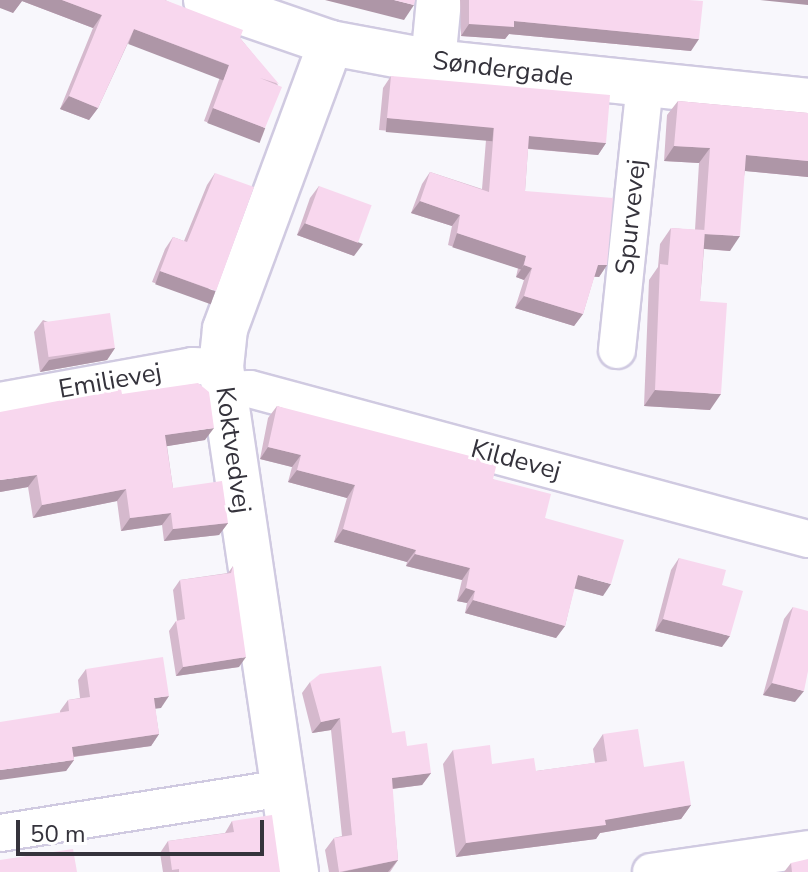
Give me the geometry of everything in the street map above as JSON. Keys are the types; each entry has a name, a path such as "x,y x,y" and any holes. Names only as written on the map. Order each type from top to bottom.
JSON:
{"street":[{"name":"Søndergade","path":"206,0 331,43 433,62 808,101"},
{"path":"433,62 439,0"},
{"name":"Koktvedvej","path":"296,872 223,379 225,329 331,43"},
{"name":"Spurvevej","path":"617,350 645,85"},
{"name":"Emilievej","path":"0,401 192,366 223,379"},
{"name":"Kildevej","path":"223,379 250,389 808,539"},
{"path":"0,833 283,788"},
{"path":"651,872 808,849"}],"building":[{"path":"62,0 165,0 243,30 240,38 279,84 260,78 282,87 265,128 213,108 229,65 134,29 98,108 69,96 102,15"},
{"path":"394,0 415,0 414,5"},
{"path":"469,0 703,1 699,39 514,21 514,27 469,24"},
{"path":"391,76 610,95 606,143 529,136 525,191 613,198 607,265 598,265 583,314 524,296 532,268 524,265 526,256 457,233 460,215 420,201 430,172 489,192 494,128 387,118"},
{"path":"678,101 808,113 808,161 746,155 740,236 704,234 710,148 674,146"},
{"path":"215,173 254,187 216,291 160,271 173,237 187,242"},
{"path":"319,186 372,205 358,243 305,224"},
{"path":"671,228 705,230 700,301 727,303 721,394 655,390 660,264 668,265"},
{"path":"110,313 115,348 49,357 44,322"},
{"path":"198,383 209,392 214,428 165,435 173,488 222,481 228,523 173,529 171,513 130,518 126,489 42,505 37,475 0,480 0,412 121,389 122,394"},
{"path":"277,406 497,463 493,479 551,494 545,518 624,540 611,584 578,575 565,626 473,600 475,591 466,588 470,568 415,554 416,550 343,529 355,485 297,470 301,455 268,447"},
{"path":"679,558 726,570 722,585 743,591 730,636 663,619"},
{"path":"233,566 246,657 183,667 176,621 185,619 180,580 231,573"},
{"path":"793,607 808,611 808,671 804,691 772,683"},
{"path":"163,657 169,696 154,698 159,734 72,747 74,760 0,770 0,722 69,711 68,700 90,697 86,669"},
{"path":"381,666 392,733 405,731 407,746 427,743 431,773 392,778 398,860 339,872 334,838 352,835 340,718 321,722 310,682 320,674"},
{"path":"638,729 644,767 684,761 691,805 605,820 606,825 466,843 453,750 490,745 492,764 534,758 536,771 607,761 603,734"},
{"path":"272,815 280,872 172,870 168,841 234,832 232,821"},
{"path":"73,849 77,872 0,872 0,860"},
{"path":"808,859 808,872 792,872 791,863"}]}
